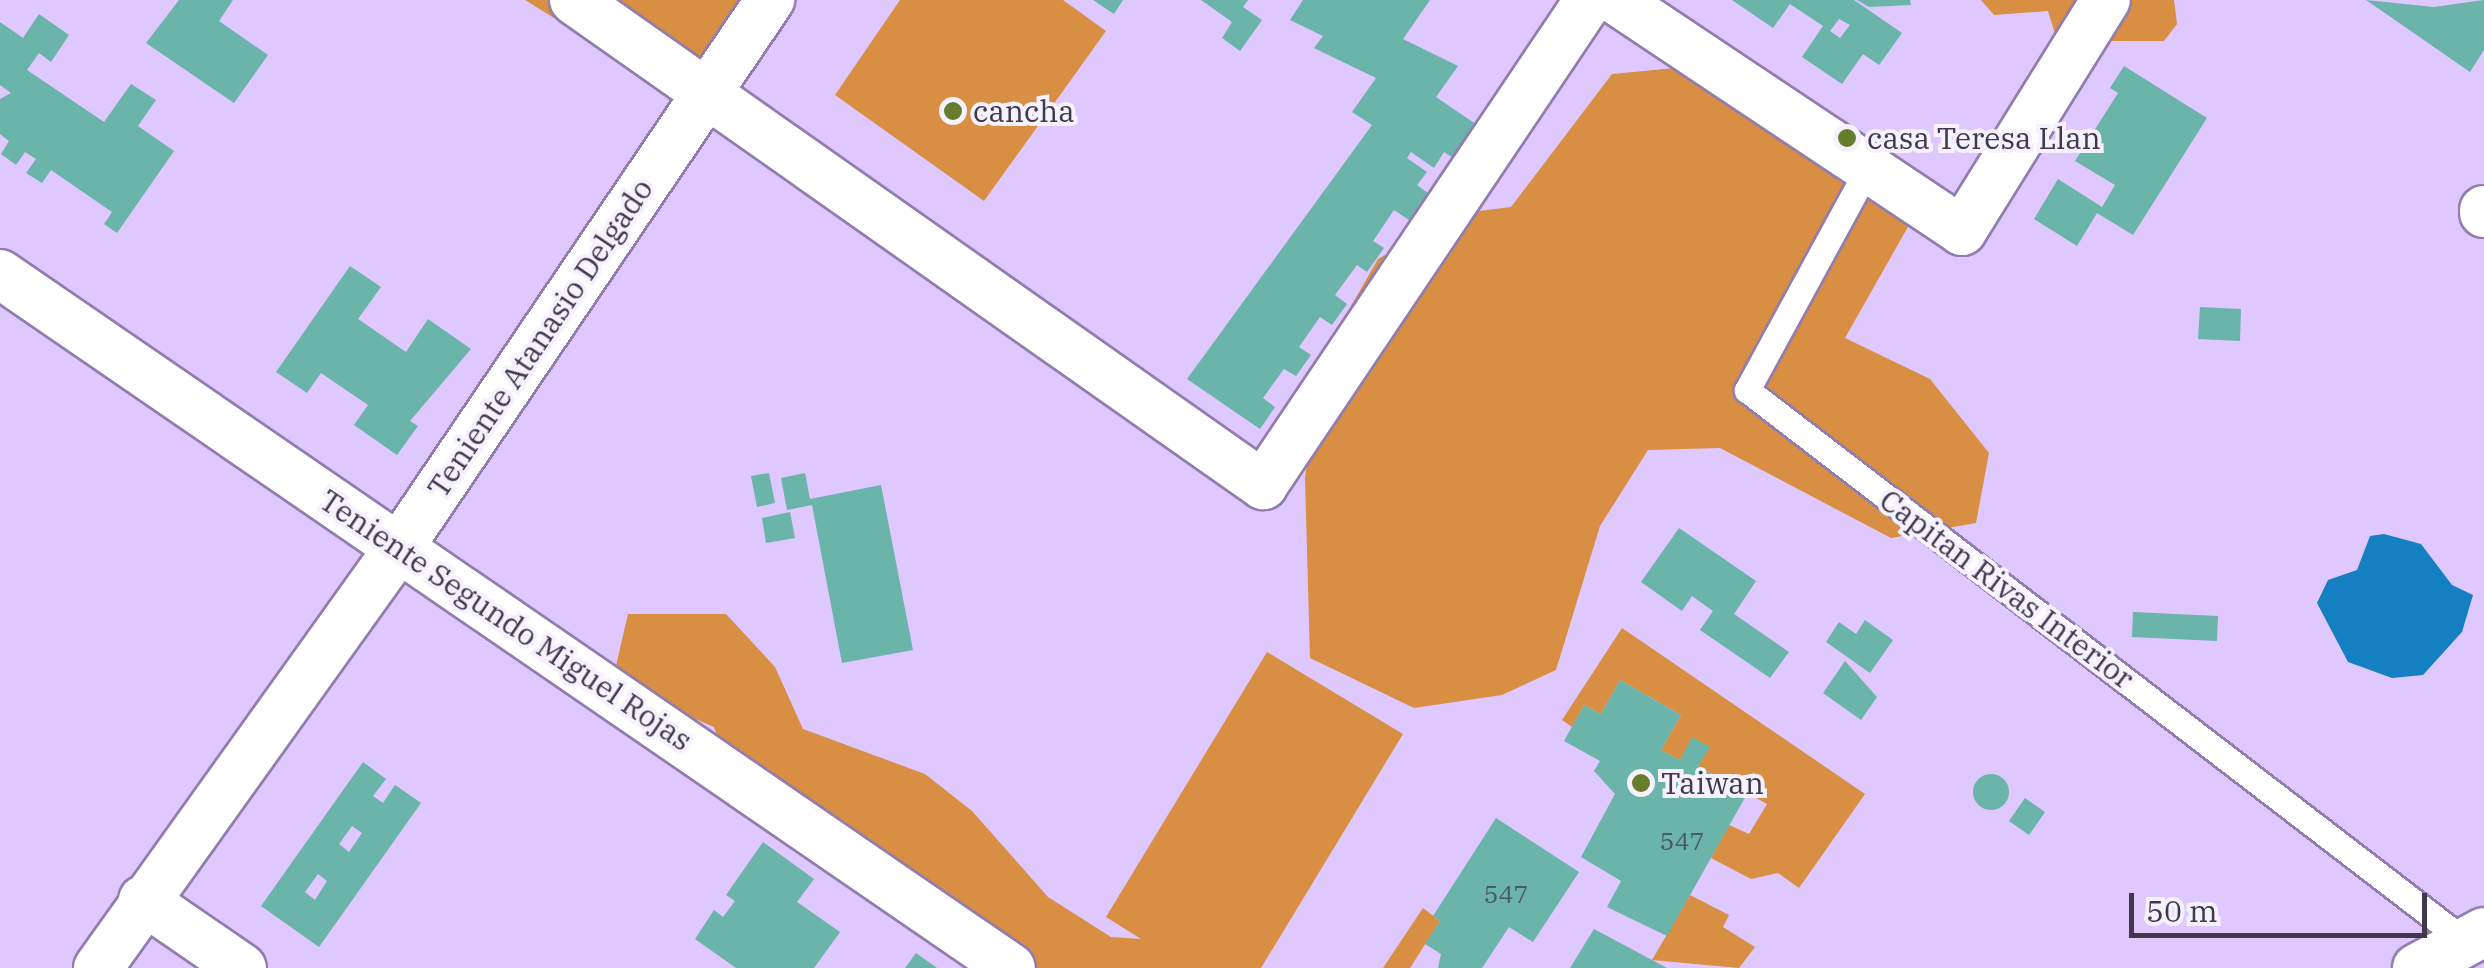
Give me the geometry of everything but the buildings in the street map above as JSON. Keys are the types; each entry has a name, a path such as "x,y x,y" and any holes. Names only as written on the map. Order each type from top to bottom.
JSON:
{"street":[{"path":"574,0 1264,485 1589,0"},
{"name":"Teniente Atanasio Delgado","path":"98,968 400,546 770,0"},
{"path":"1616,0 1962,231 2106,0"},
{"name":"Teniente Segundo Miguel Rojas","path":"7,294 400,546 1012,968"},
{"path":"143,900 242,968"},
{"path":"2418,968 2475,937"}],"lane":[{"name":"Capitan Rivas Interior","path":"1867,170 1747,390 2475,937"}],"shaded area":[{"path":"525,0 743,0 695,70 617,57"},
{"name":"cancha","path":"900,0 1063,0 1106,31 984,201 835,95"},
{"path":"1981,0 2174,0 2177,24 2164,41 2108,41 2087,61 2059,47 2048,11 1994,15"},
{"path":"1696,66 1913,218 1845,338 1930,379 1989,453 1976,523 1891,538 1720,448 1648,450 1600,526 1556,670 1502,695 1414,708 1310,658 1305,478 1320,360 1378,259 1455,214 1511,207 1612,74"},
{"path":"628,614 726,614 775,667 803,729 925,774 972,811 1048,897 1111,937 1141,939 1106,917 1267,652 1403,734 1261,968 1010,968 737,793 714,727 612,683"},
{"path":"1622,628 1865,794 1799,888 1778,873 1751,879 1711,858 1729,825 1749,834 1767,804 1698,766 1709,747 1693,738 1680,760 1661,750 1681,715 1620,680 1601,714 1584,705 1572,727 1562,720"},
{"path":"1690,895 1729,915 1723,927 1755,947 1739,968 1652,960"},
{"path":"1423,908 1440,921 1410,968 1383,968"}],"water":[{"path":"2384,534 2421,544 2452,585 2473,595 2462,632 2423,675 2392,678 2348,662 2317,603 2328,580 2357,570 2370,536"}],"place":[{"name":"cancha","path":"953,111"},
{"name":"casa Teresa Llan","path":"1847,138"},
{"name":"Taiwan","path":"1641,783"}]}
